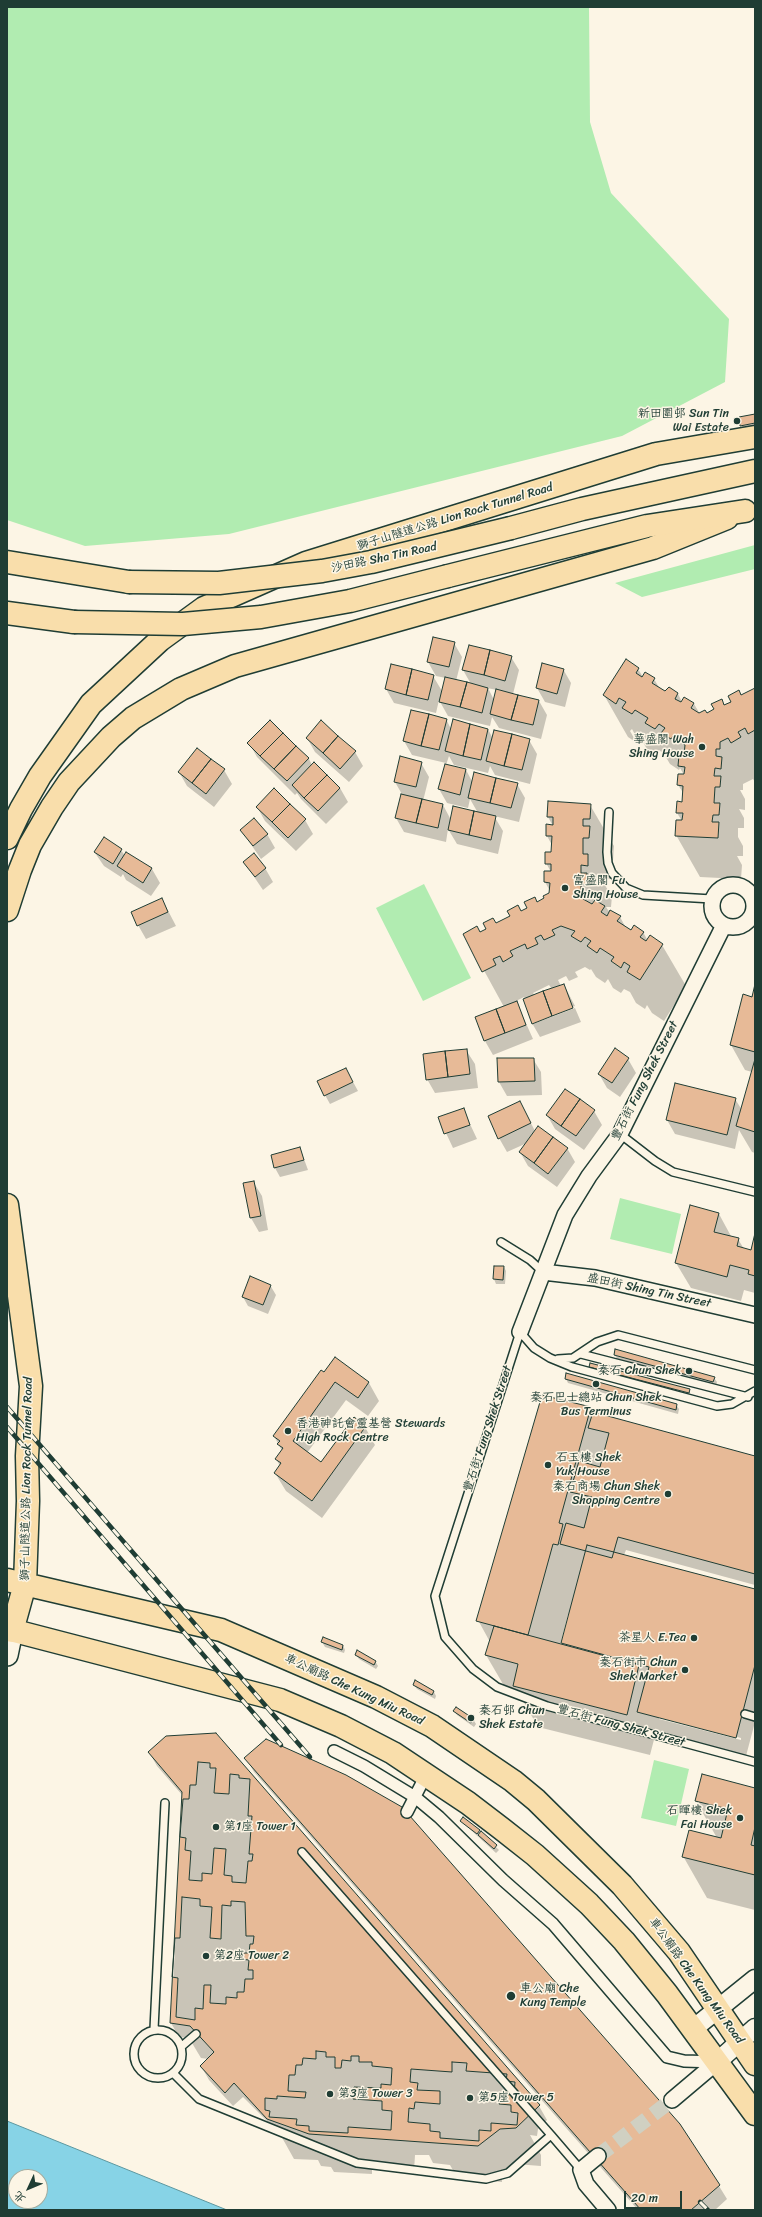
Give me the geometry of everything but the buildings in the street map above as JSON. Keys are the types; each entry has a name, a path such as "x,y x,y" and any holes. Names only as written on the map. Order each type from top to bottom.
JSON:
{"main road":[{"name":"獅子山隧道公路 Lion Rock Tunnel Road","path":"7,838 21,809 40,776 91,704 160,640 204,608 306,563 656,454 755,437"},
{"name":"沙田路 Sha Tin Road","path":"7,562 129,582 219,583 314,572 371,562 582,509 755,471"},
{"path":"7,613 74,622 183,624 261,617 350,601 647,526 745,511 653,548 235,666 181,689 133,718 111,737 69,782 52,807 30,846 20,870 7,910"},
{"name":"獅子山隧道公路 Lion Rock Tunnel Road","path":"7,1206 31,1386 27,1456 28,1501 7,1655"},
{"name":"車公廟路 Che Kung Miu Road","path":"16,1582 221,1630 376,1697 432,1726 513,1781 560,1822 652,1919 682,1956 717,2009 747,2035 755,2064"},
{"path":"10,1630 280,1700 341,1726 393,1754 426,1775 468,1803 535,1855 589,1904 629,1947 693,2029 755,2114"}],"street":[{"path":"733,884 740,885 751,894 755,907 753,914 744,924 737,927 724,925 714,917 711,905 712,899 720,888 733,884"},
{"name":"豐石街 Fung Shek Street","path":"520,1332 565,1215 589,1176 620,1134 724,925"},
{"name":"盛田街 Shing Tin Street","path":"543,1272 595,1278 755,1315"},
{"path":"334,1751 364,1766 415,1797 439,1817 503,1880 553,1924 667,2057 684,2061 717,2062"},
{"path":"407,1812 426,1775"},
{"path":"693,2029 755,1979"},
{"path":"672,2100 747,2035"},
{"path":"598,2156 581,2170 586,2184 608,2210"}],"lane":[{"path":"609,812 607,852 608,863 618,881 626,888 634,892 652,896 712,899"},
{"path":"620,1134 655,1161 673,1172 755,1192"},
{"path":"501,1242 530,1260 543,1272"},
{"path":"520,1332 534,1348 550,1358 585,1371 717,1406 732,1404 755,1392"},
{"name":"豐石街 Fung Shek Street","path":"520,1332 435,1596 445,1637 473,1669 497,1687 547,1706 755,1762"},
{"path":"550,1358 564,1360 581,1354 597,1342 618,1335 755,1370"},
{"path":"581,1354 748,1397"},
{"path":"745,1714 755,1717"},
{"path":"154,2029 165,1803"},
{"path":"302,1852 581,2170"},
{"path":"182,2046 168,2031 154,2029 143,2034 136,2042 133,2052 135,2064 142,2073 152,2078 165,2078 173,2073 180,2064 182,2046 196,2034"},
{"path":"173,2073 199,2099 357,2163 486,2179 508,2173 551,2135"}],"green space":[{"path":"7,7 589,7 590,122 611,193 729,319 725,382 622,436 229,534 85,546 7,520"},
{"path":"755,545 755,569 642,597 615,583"},
{"path":"424,884 471,978 423,1001 376,908"},
{"path":"620,1198 681,1214 672,1254 610,1239"},
{"path":"654,1760 689,1769 676,1826 641,1818"}],"water":[{"path":"7,2121 227,2210 7,2210"}],"tunnel":[{"path":"598,2156 672,2100"}],"railway":[{"path":"7,1407 310,1757"},
{"path":"7,1427 281,1745"},
{"path":"700,2202 708,2210"}],"place":[{"name":"新田圍邨 Sun Tin Wai Estate","path":"737,421"},
{"name":"華盛閣 Wah Shing House","path":"702,747"},
{"name":"富盛閣 Fu Shing House","path":"565,888"},
{"name":"秦石 Chun Shek","path":"689,1371"},
{"name":"秦石巴士總站 Chun Shek Bus Terminus","path":"596,1384"},
{"name":"香港神託會靈基營 Stewards High Rock Centre","path":"288,1431"},
{"name":"石玉樓 Shek Yuk House","path":"548,1465"},
{"name":"秦石商場 Chun Shek Shopping Centre","path":"668,1494"},
{"name":"茶星人 E.Tea","path":"694,1638"},
{"name":"秦石街市 Chun Shek Market","path":"685,1670"},
{"name":"秦石邨 Chun Shek Estate","path":"471,1718"},
{"name":"石暉樓 Shek Fai House","path":"740,1818"},
{"name":"第1座 Tower 1","path":"216,1827"},
{"name":"第2座 Tower 2","path":"206,1956"},
{"name":"車公廟 Che Kung Temple","path":"511,1996"},
{"name":"第3座 Tower 3","path":"330,2094"},
{"name":"第5座 Tower 5","path":"470,2098"}]}
